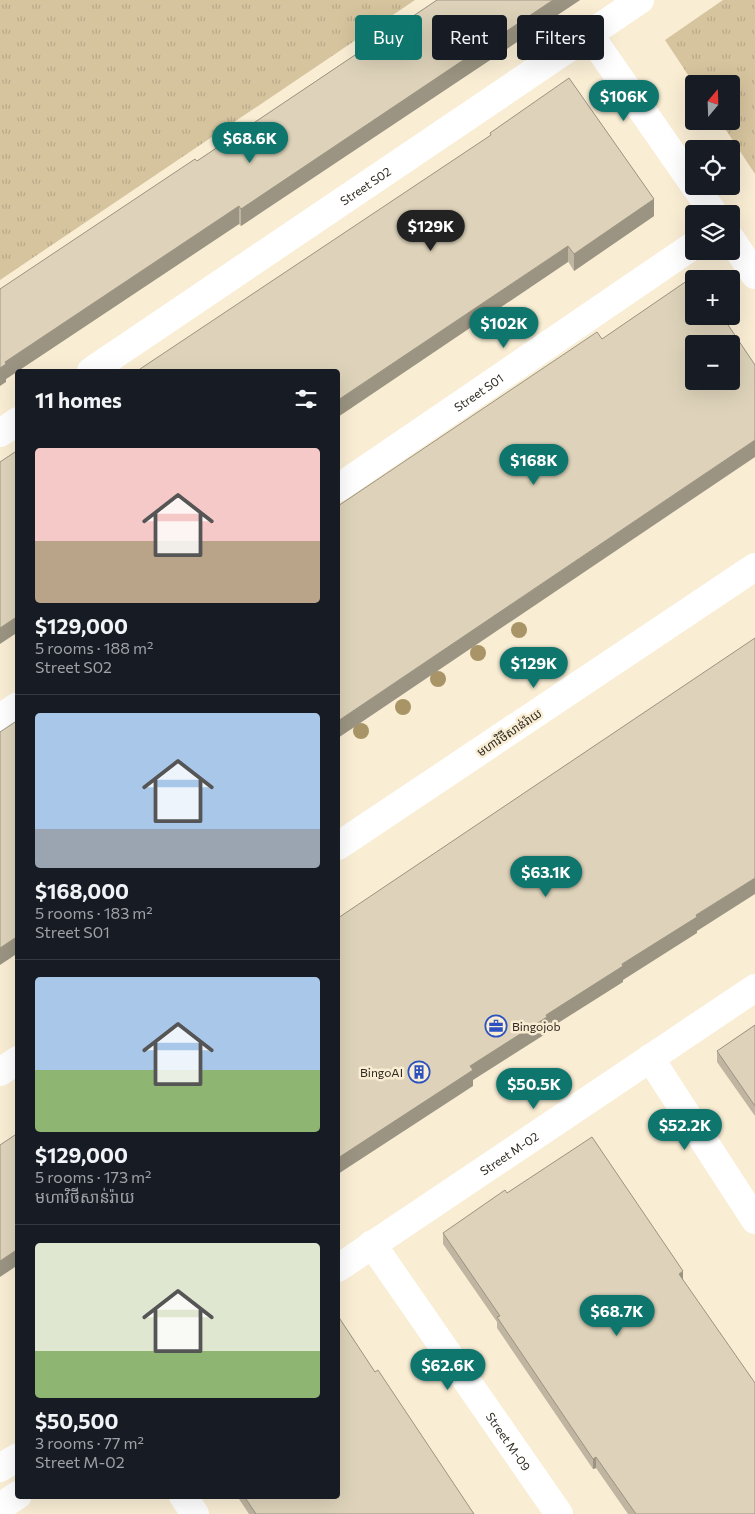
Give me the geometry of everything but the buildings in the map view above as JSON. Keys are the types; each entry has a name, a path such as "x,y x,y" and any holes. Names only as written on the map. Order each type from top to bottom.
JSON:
{"street":[{"name":"Street S02","path":"604,24 640,0"},
{"path":"604,56 685,173"},
{"name":"Street S02","path":"94,369 551,60"},
{"name":"Street S01","path":"340,487 685,251"},
{"path":"740,253 755,275"},
{"path":"0,433 15,423"},
{"name":"មហាវិថីសាន់រ៉ាយ","path":"340,845 755,567"},
{"path":"0,718 15,708"},
{"name":"Street M-02","path":"340,1267 755,988"},
{"path":"650,1058 755,1220"},
{"path":"0,1072 15,1062"},
{"name":"Street M-09","path":"372,1244 560,1514"},
{"path":"0,1468 15,1459"},
{"path":"0,1507 15,1497"},
{"path":"185,1499 195,1514"}],"green space":[{"path":"0,0 415,0 393,15 355,15 355,40 0,280"},
{"path":"723,0 755,0 755,174 740,151 740,140 733,140 726,130 740,130 740,75 688,75 665,40"}],"place":[{"name":"Bingojob","path":"496,1026"},
{"name":"BingoAI","path":"419,1072"}]}
